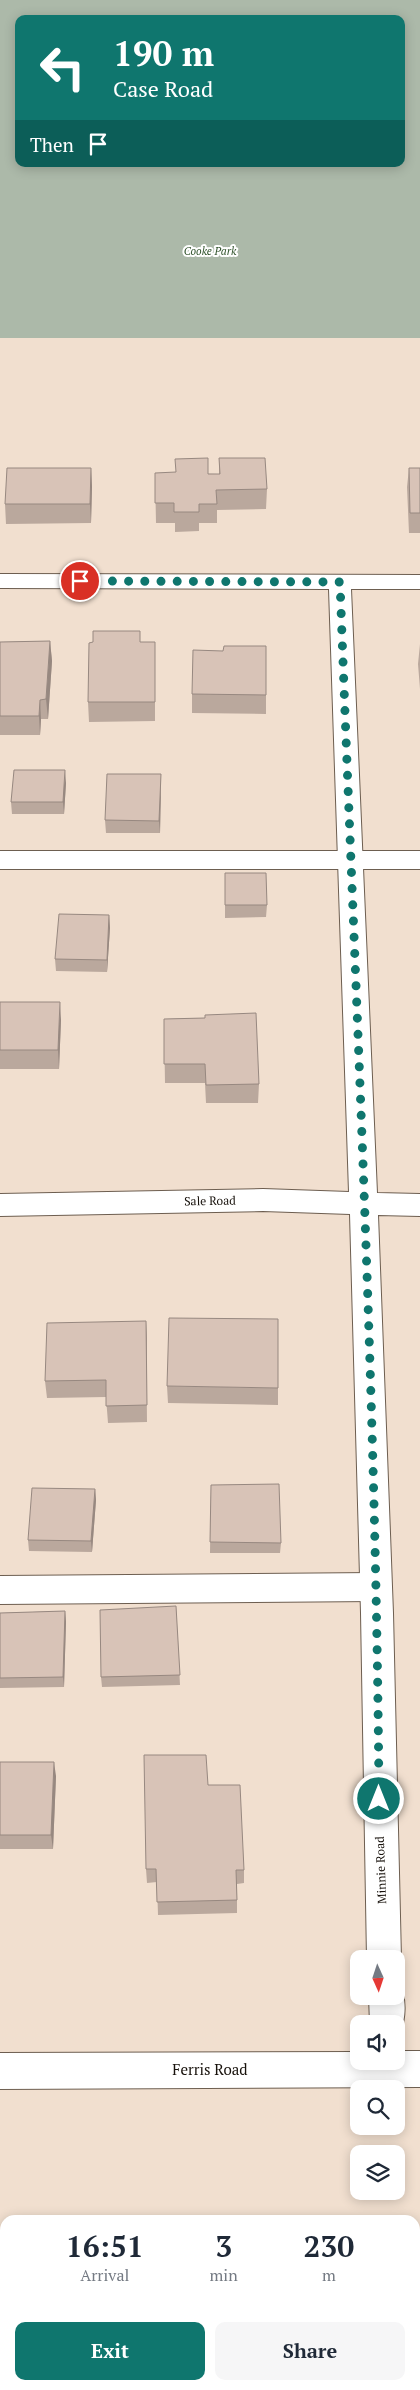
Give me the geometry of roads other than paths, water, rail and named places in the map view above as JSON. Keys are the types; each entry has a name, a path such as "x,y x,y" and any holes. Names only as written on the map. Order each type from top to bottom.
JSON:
{"street":[{"path":"0,581 420,582"},
{"name":"Minnie Road","path":"340,582 364,1204 376,1587 380,1856 384,1950"},
{"path":"0,860 420,860"},
{"name":"Sale Road","path":"0,1205 263,1200 420,1204"},
{"path":"0,1590 376,1587"},
{"name":"Ferris Road","path":"0,2071 350,2067"}],"park label":[{"name":"Cooke Park","path":"210,251"}]}
